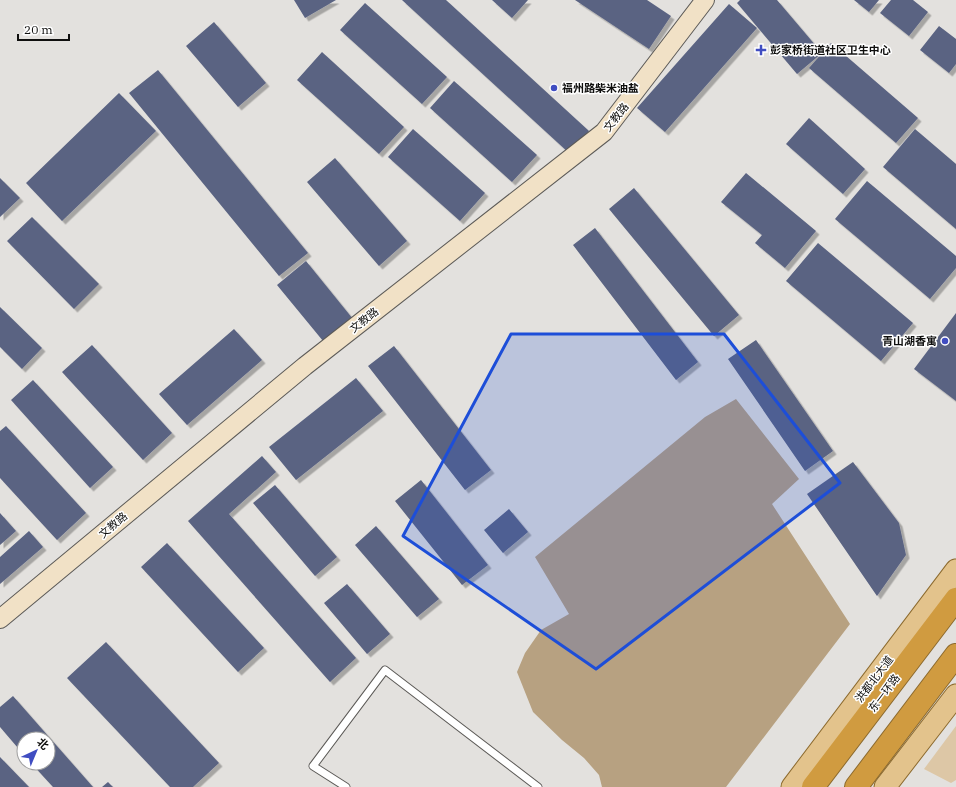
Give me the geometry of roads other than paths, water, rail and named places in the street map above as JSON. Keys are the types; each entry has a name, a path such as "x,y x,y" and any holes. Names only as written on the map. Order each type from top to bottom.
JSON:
{"highway":[{"name":"东一环路","path":"813,787 956,599"},
{"path":"856,787 956,655"}],"main road":[{"name":"洪都北大道","path":"792,787 956,570"},
{"path":"885,787 956,695"},
{"path":"898,787 956,714"}],"street":[{"name":"文教路","path":"0,618 305,366 604,132 705,0"}],"lane":[{"path":"346,787 313,766 385,670 538,787"}],"place":[{"name":"彭家桥街道社区卫生中心","path":"761,50"},
{"name":"福州路柴米油盐","path":"554,88"},
{"name":"青山湖香寓","path":"945,341"}]}
